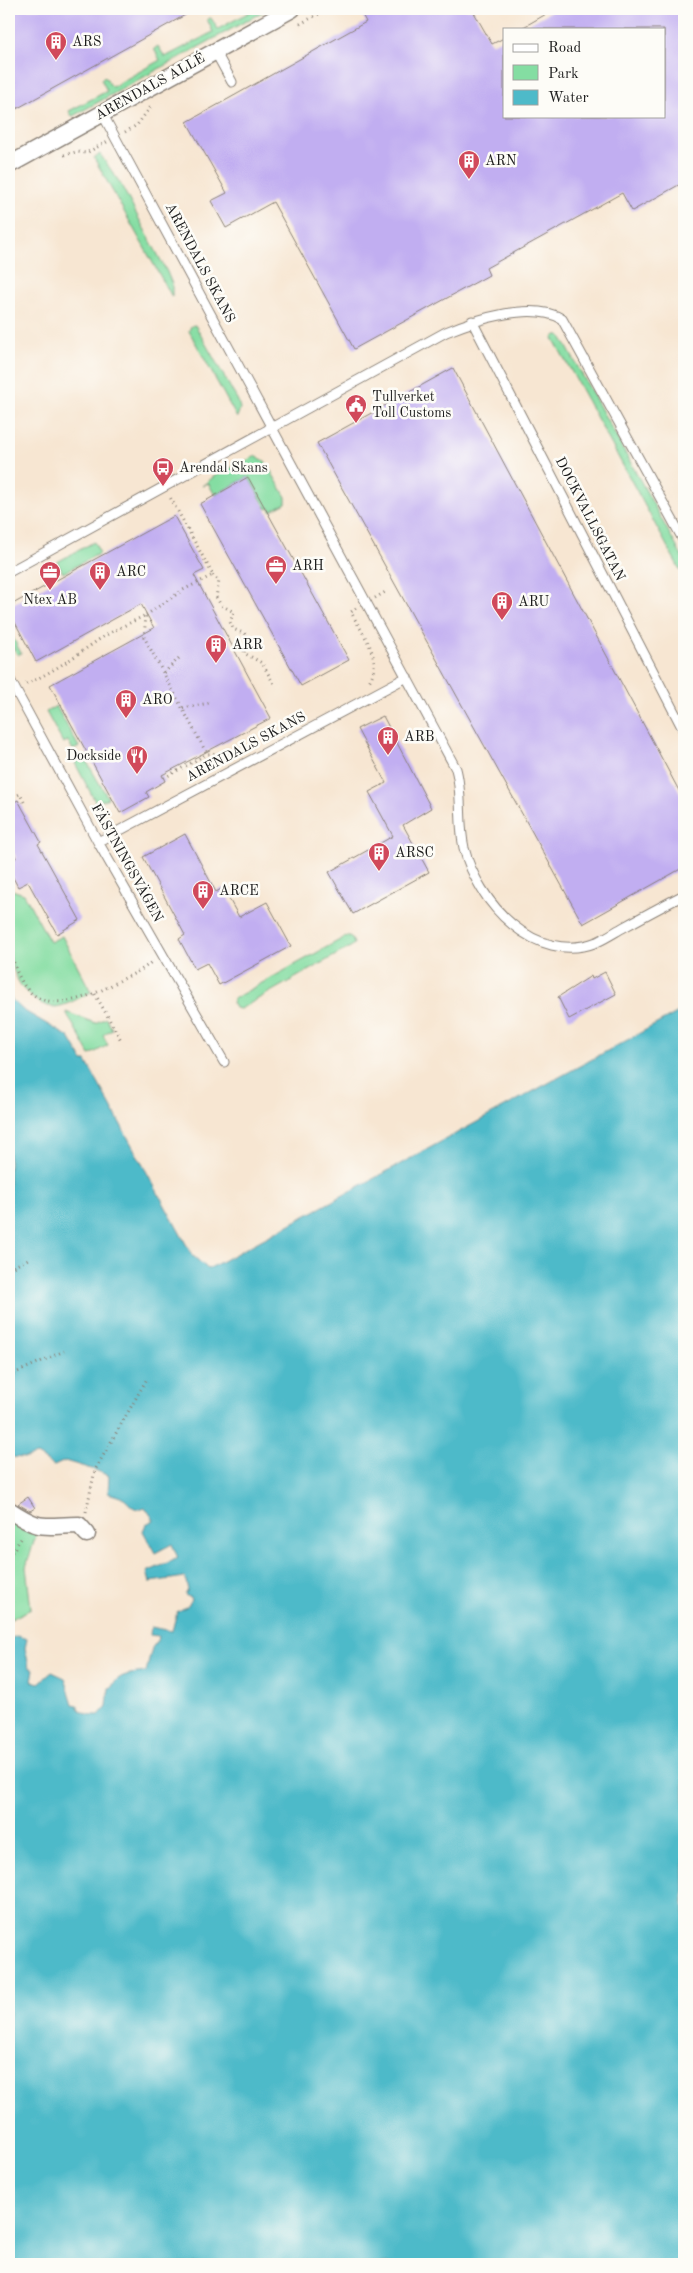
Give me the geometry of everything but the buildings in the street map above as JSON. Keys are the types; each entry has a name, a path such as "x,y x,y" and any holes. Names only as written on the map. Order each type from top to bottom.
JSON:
{"street":[{"name":"ARENDALS ALLÉ","path":"9,165 292,9"},
{"path":"9,1510 29,1524 83,1530"}],"lane":[{"path":"215,51 232,82"},
{"name":"ARENDALS SKANS","path":"102,114 368,602 456,769 465,849 479,883 495,910 521,932 539,940 561,946 597,942 684,895"},
{"path":"9,572 446,332 472,321 525,312 552,314 562,319 684,541"},
{"name":"DOCKVALLSGATAN","path":"472,321 684,730"},
{"name":"ARENDALS SKANS","path":"98,842 408,677"},
{"name":"FÄSTNINGSVÄGEN","path":"9,678 98,842 224,1062"}],"path":[{"path":"293,28 328,9"},
{"path":"58,158 76,152 86,153 116,137 137,125 146,111 160,101"},
{"path":"167,497 170,496 212,575 219,581 216,597 221,605 234,612 230,622 233,629 248,635 244,653 262,663 274,684"},
{"path":"23,686 45,676 95,642 146,615 183,590 212,575"},
{"path":"362,686 369,683 376,663 350,612 386,591"},
{"path":"146,615 144,637 207,754"},
{"path":"164,673 182,656"},
{"path":"182,708 209,703"},
{"path":"164,778 207,754 241,752"},
{"path":"9,800 20,794 24,802"},
{"path":"9,948 21,981 28,990 40,998 53,1002 66,1002 95,994 152,963 154,959 163,954"},
{"path":"95,994 121,1040"},
{"path":"9,1268 30,1258"},
{"path":"9,1376 64,1352"},
{"path":"83,1530 95,1470 148,1377"},
{"path":"9,1556 24,1536 29,1524"}],"green space":[{"path":"255,9 268,9 73,116 71,115 69,111 107,91 101,79 105,77 112,87 160,60 154,49 158,46 165,57 213,32 207,19 211,18 218,29"},
{"path":"100,154 120,183 167,272 172,284 172,297 94,158"},
{"path":"195,325 238,401 240,408 237,418 189,331 191,326"},
{"path":"556,335 560,335 562,338 684,560 684,577 553,338"},
{"path":"256,456 265,461 286,497 286,503 271,511 270,508 267,509 248,477 215,495 208,483 202,486 216,475"},
{"path":"94,542 100,553 63,573 57,562"},
{"path":"9,630 21,653 18,655 9,642"},
{"path":"56,706 79,747 73,750 68,741 63,743 46,712"},
{"path":"84,757 108,798 96,803 75,763"},
{"path":"9,884 12,890 24,894 50,942 62,936 91,992 69,1003 55,1007 46,1006 34,999 23,989 11,962 9,947"},
{"path":"350,936 354,943 352,946 240,1009 235,1008 232,1003 233,999"},
{"path":"66,1012 95,1023 106,1018 112,1029 103,1035 108,1045 90,1055"},
{"path":"9,1514 37,1532 26,1567 31,1609 9,1620"}],"water":[{"path":"9,993 12,1000 23,1010 69,1037 83,1061 86,1061 192,1255 208,1269 684,1009 684,2264 9,2264 9,1639 17,1636 27,1639 25,1648 29,1667 34,1669 32,1681 39,1683 52,1672 65,1678 73,1704 78,1705 78,1708 86,1713 99,1715 107,1706 109,1688 118,1679 126,1675 146,1672 152,1648 158,1636 150,1635 151,1627 172,1631 177,1612 189,1605 191,1598 185,1595 188,1590 185,1577 150,1582 147,1572 178,1558 172,1544 155,1553 143,1531 146,1524 154,1520 145,1507 135,1508 122,1498 108,1493 109,1476 65,1461 54,1466 37,1455 26,1458 9,1457"}],"place":[{"name":"ARS","path":"56,61"},
{"name":"ARN","path":"469,180"},
{"name":"Tullverket Toll Customs","path":"356,424"},
{"name":"Arendal Skans","path":"163,487"},
{"name":"ARH","path":"276,585"},
{"name":"Ntex AB","path":"50,591"},
{"name":"ARC","path":"100,591"},
{"name":"ARU","path":"502,621"},
{"name":"ARR","path":"216,664"},
{"name":"ARO","path":"126,719"},
{"name":"ARB","path":"388,756"},
{"name":"Dockside","path":"137,775"},
{"name":"ARSC","path":"379,872"},
{"name":"ARCE","path":"203,910"}]}
